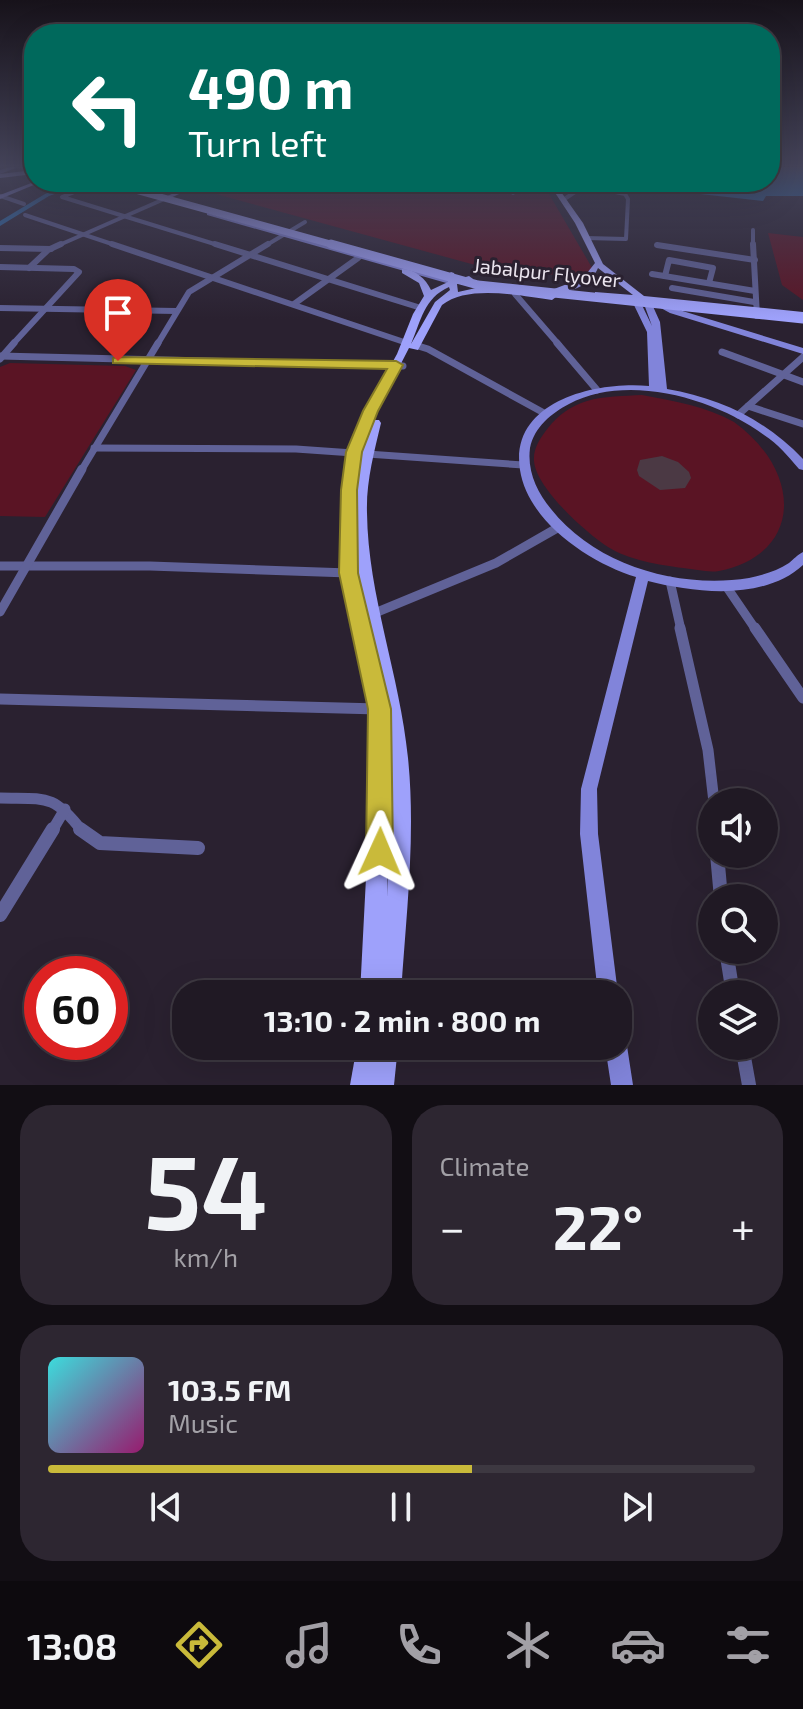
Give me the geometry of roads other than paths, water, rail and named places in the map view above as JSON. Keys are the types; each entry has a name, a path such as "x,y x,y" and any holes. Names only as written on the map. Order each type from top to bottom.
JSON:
{"main road":[{"name":"Jabalpur Flyover","path":"237,218 478,285 803,319"},
{"path":"571,218 602,275 639,300"},
{"path":"574,218 605,272 639,300"},
{"path":"557,291 587,281 594,273 595,265"},
{"path":"405,271 423,282 424,302 411,344"},
{"path":"455,284 515,294 639,300"},
{"path":"424,302 437,287 455,284 755,309 803,319"},
{"path":"455,284 466,292 496,291"},
{"path":"366,616 349,573 349,490 360,452 411,344 455,284"},
{"path":"360,452 358,518 366,616 399,762 398,874 390,980"},
{"path":"373,980 387,707"},
{"path":"363,1085 367,1060"},
{"path":"381,1085 384,1060"}],"street":[{"path":"33,218 428,349 544,413"},
{"path":"29,268 51,249 122,218"},
{"path":"125,218 325,280 424,302"},
{"path":"228,218 455,284"},
{"path":"241,218 455,284"},
{"path":"586,238 626,239 627,218"},
{"path":"0,612 94,448 189,292 305,222"},
{"path":"672,288 755,309 753,230"},
{"path":"657,245 755,260"},
{"path":"0,248 51,249"},
{"path":"294,304 358,258"},
{"path":"665,276 669,260 703,264 713,268 709,283"},
{"path":"0,267 79,270 1,357"},
{"path":"652,274 755,291"},
{"path":"515,294 597,390"},
{"path":"639,300 656,322 659,390"},
{"path":"660,302 803,354 738,415"},
{"path":"0,308 176,311"},
{"path":"722,352 803,382"},
{"path":"1,357 400,366"},
{"path":"803,466 799,456 780,441 738,415 689,395 620,387 597,390 559,402 544,413 525,439 523,465 533,496 559,527 592,551 643,575 670,581 726,586 769,578 803,557"},
{"path":"748,406 803,424"},
{"path":"94,448 360,452 523,465"},
{"path":"366,616 496,563 559,527"},
{"path":"0,566 150,566 349,573"},
{"path":"606,980 589,834 589,789 643,575"},
{"path":"670,581 708,750 712,788"},
{"path":"726,586 803,698"},
{"path":"0,699 387,707"},
{"path":"0,798 56,802 65,809 86,838 100,843 198,848"},
{"path":"0,915 65,809"},
{"path":"618,1060 622,1085"},
{"path":"745,1060 749,1085"}],"waterway":[{"path":"0,224 10,218"}]}
